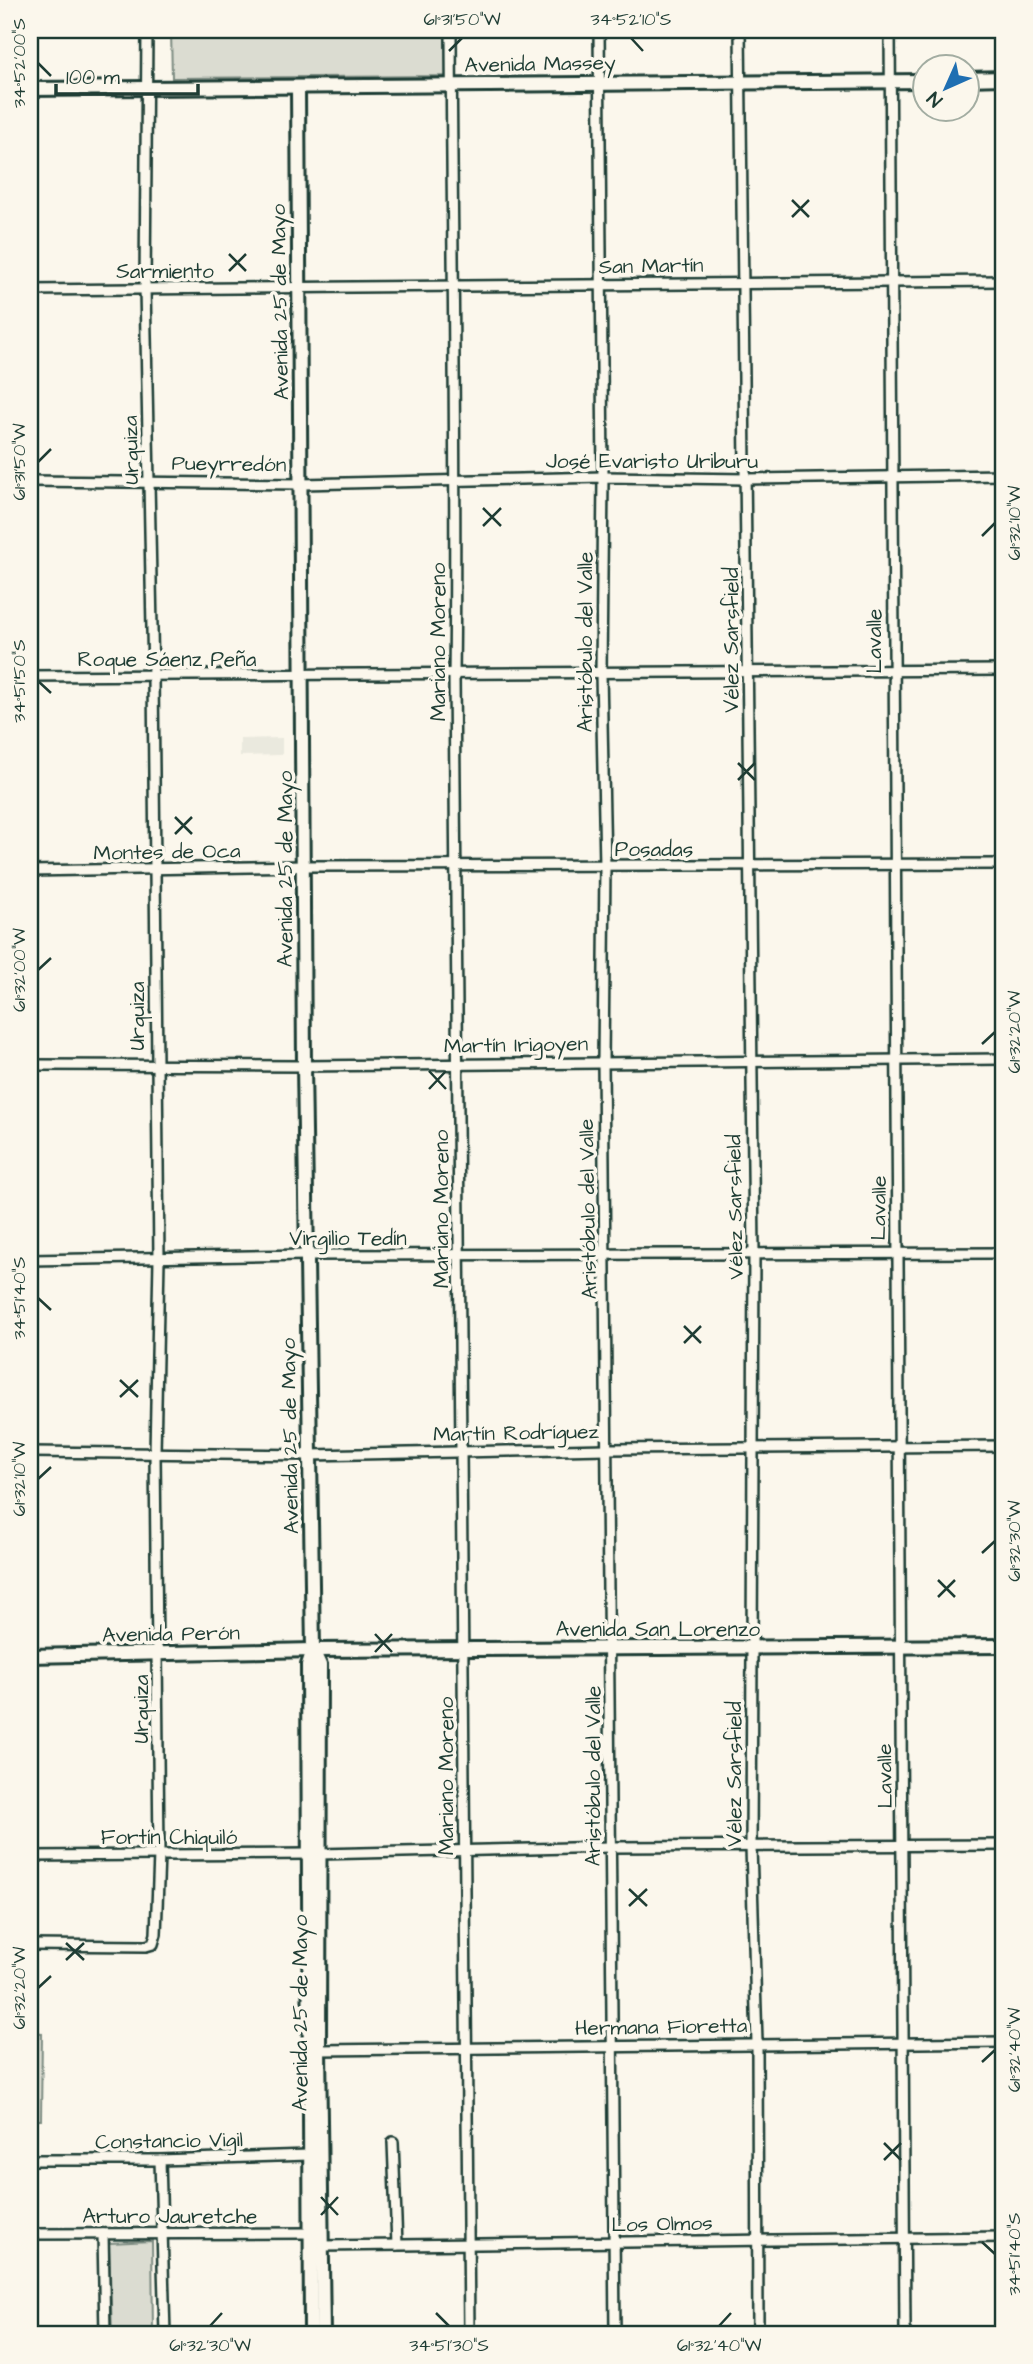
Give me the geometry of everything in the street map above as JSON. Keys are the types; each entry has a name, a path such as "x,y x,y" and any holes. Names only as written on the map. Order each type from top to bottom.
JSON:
{"main road":[{"path":"981,79 1003,78"},
{"name":"Avenida Massey","path":"30,89 741,80 911,81"},
{"name":"Avenida 25 de Mayo","path":"298,87 305,866 304,1066 313,1650 320,1665 314,1854 316,2240 311,2334"},
{"name":"Avenida San Lorenzo","path":"313,1650 1003,1646"},
{"name":"Avenida Perón","path":"30,1656 313,1650"},
{"name":"Avenida 25 de Mayo","path":"313,2050 309,2155 323,2334"}],"street":[{"name":"Urquiza","path":"30,1945 153,1944 156,1934 159,1854 155,1453 159,1259 153,677 145,288 147,30"},
{"name":"Mariano Moreno","path":"451,30 464,2047 469,2334"},
{"name":"Aristóbulo del Valle","path":"598,30 603,477 601,673 605,866 603,1061 607,1255 615,2334"},
{"name":"Vélez Sarsfield","path":"740,30 746,282 750,1060 754,1254 751,1847 757,2043 758,2334"},
{"name":"Lavalle","path":"890,30 893,284 892,672 898,1058 896,1252 904,1845 905,2334"},
{"name":"San Martín","path":"299,289 1003,281"},
{"name":"Sarmiento","path":"30,290 299,289"},
{"name":"José Evaristo Uriburu","path":"302,484 603,477 747,479 1003,475"},
{"name":"Pueyrredón","path":"30,481 149,480 302,484"},
{"name":"Roque Sáenz Peña","path":"30,676 303,677 1003,670"},
{"name":"Posadas","path":"305,866 457,868 1003,864"},
{"name":"Montes de Oca","path":"30,872 305,866"},
{"name":"Martín Irigoyen","path":"30,1066 1003,1059"},
{"name":"Virgilio Tedín","path":"30,1260 307,1255 1003,1253"},
{"name":"Martín Rodríguez","path":"30,1452 310,1455 462,1450 1003,1446"},
{"name":"Fortín Chiquiló","path":"30,1856 314,1854 610,1847 1003,1845"},
{"name":"Hermana Fioretta","path":"313,2050 1003,2042"},
{"path":"393,2143 397,2245"},
{"name":"Constancio Vigil","path":"30,2160 160,2160 309,2155"},
{"path":"160,2160 164,2334"},
{"name":"Arturo Jauretche","path":"30,2234 316,2240"},
{"path":"103,2234 105,2334"},
{"name":"Los Olmos","path":"316,2240 397,2245 904,2236 1003,2237"}],"shaded area":[{"path":"171,30 446,30 446,76 172,78"},
{"path":"282,738 282,755 240,756 240,739"},
{"path":"30,2032 42,2033 41,2120 30,2120"},
{"path":"152,2241 153,2334 112,2334 109,2243"}]}
